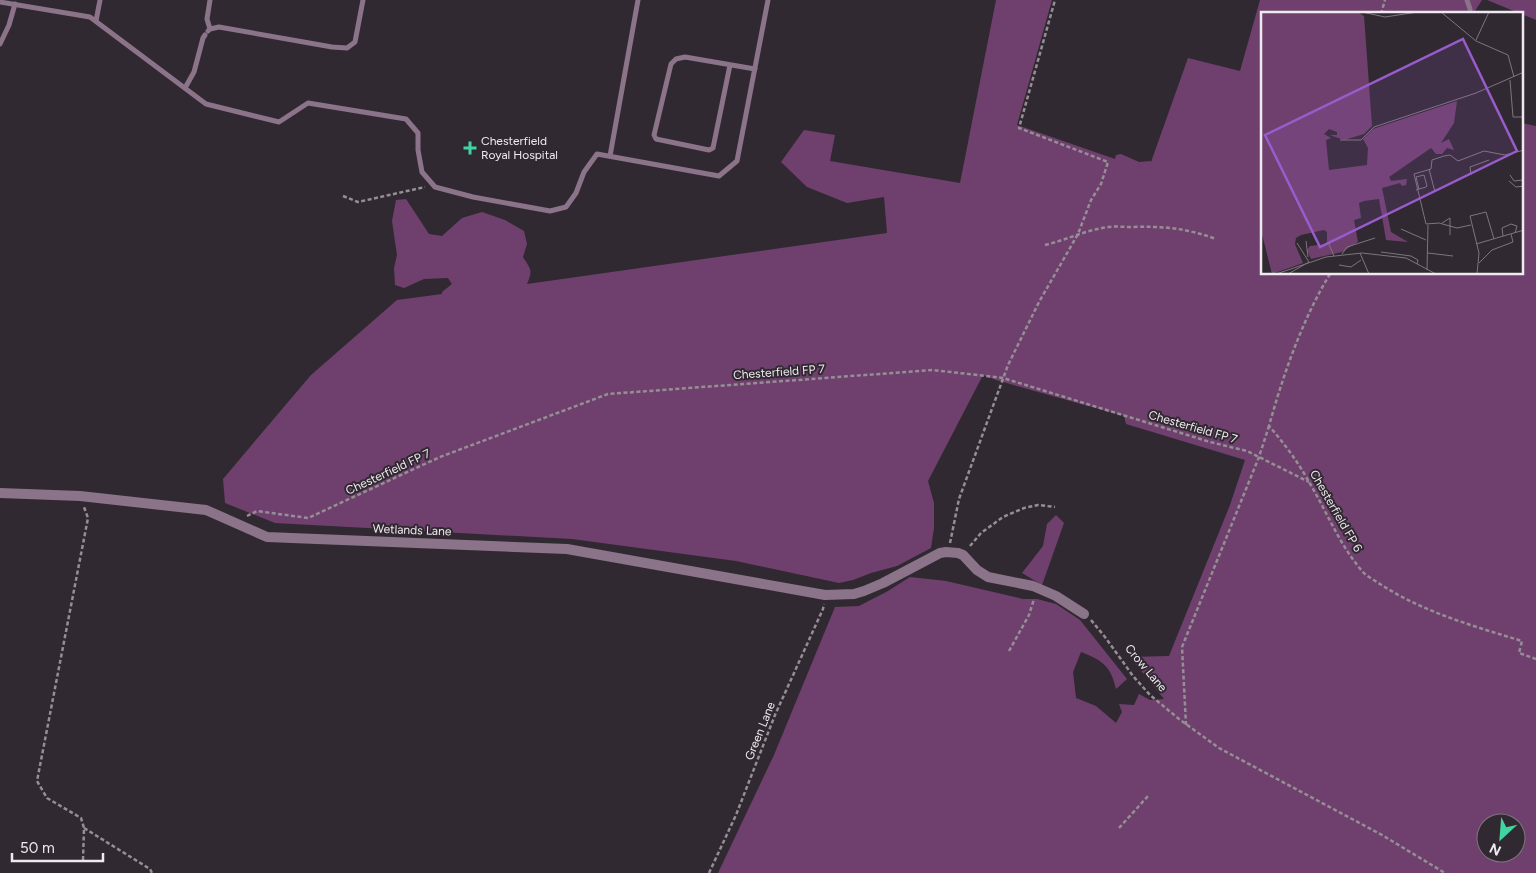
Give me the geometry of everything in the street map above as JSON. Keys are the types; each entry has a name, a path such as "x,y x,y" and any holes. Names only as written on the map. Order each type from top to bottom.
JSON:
{"street":[{"name":"Wetlands Lane","path":"0,493 80,496 206,510 267,536 567,549 824,595"},
{"path":"824,595 854,594 864,591 940,553 949,552 963,555 982,574 988,577 1028,584 1084,614"}],"lane":[{"path":"96,21 100,0"},
{"path":"208,32 207,19 210,0"},
{"path":"185,88 194,72 202,38 208,32 219,27 347,48 355,42 363,0"},
{"path":"610,156 638,0"},
{"path":"0,2 90,16 206,104 279,122 308,103 406,119 418,133 418,150 422,172 435,187 473,197 550,211 566,207 576,193 584,172 597,154 718,176 738,161 768,0"},
{"path":"1467,0 1470,9"},
{"path":"0,44 9,25 15,4"},
{"path":"730,65 714,148 709,150 656,139 654,135 670,64 676,59 685,57 755,69"}],"path":[{"path":"950,544 959,499 1008,365 1039,302 1078,234 1091,200 1102,184 1108,162 1019,128 1055,0"},
{"path":"343,196 358,202 433,185"},
{"path":"1045,245 1065,240 1078,234 1108,227 1174,227 1197,232 1216,239"},
{"path":"1186,724 1182,647 1259,457 1278,395 1295,349 1316,296 1329,275"},
{"name":"Chesterfield FP 7","path":"257,511 308,518 440,457 608,394 934,370 1003,378 1210,442 1247,451 1309,482"},
{"name":"Chesterfield FP 6","path":"1269,426 1287,446 1309,482 1342,544 1363,572 1392,592 1426,609 1467,625 1522,641 1519,654 1536,659"},
{"path":"80,496 88,518 37,781 47,798 81,818 84,828 83,860"},
{"path":"963,555 981,533 1003,517 1024,508 1038,505 1055,507"},
{"path":"1009,651 1030,615 1037,588"},
{"name":"Green Lane","path":"709,873 736,815 775,715 823,609 824,595"},
{"name":"Crow Lane","path":"1084,614 1100,630 1142,687 1161,705 1219,748 1382,835 1445,873"},
{"path":"1119,828 1148,796"},
{"path":"84,828 150,869 152,873"}],"shaded area":[{"path":"996,0 1052,0 1017,125 1115,159 1116,155 1121,154 1139,162 1151,162 1188,58 1240,71 1260,0 1482,0 1474,12 1261,12 1261,275 1524,275 1524,123 1536,126 1536,873 718,873 774,755 835,607 859,606 910,577 946,581 1023,599 1037,599 1056,604 1080,620 1127,679 1116,689 1108,669 1100,661 1081,652 1073,672 1076,698 1096,706 1116,723 1122,712 1119,704 1134,705 1139,694 1150,700 1164,699 1130,657 1169,656 1230,505 1245,460 1126,424 1124,416 983,375 928,481 934,503 934,528 931,548 897,566 839,583 736,561 572,539 275,523 225,503 223,479 311,375 397,300 442,294 452,284 448,278 424,279 404,288 395,285 394,268 397,255 392,221 396,200 406,199 429,234 442,236 462,218 482,212 505,220 524,231 527,244 523,257 530,273 527,284 887,233 884,197 847,203 807,187 781,162 804,130 835,135 830,161 960,183"},
{"path":"1487,0 1536,0 1536,20 1524,15 1524,12 1516,12"},
{"path":"1056,515 1064,523 1042,585 1022,573 1043,546 1047,524"}],"place":[{"name":"Chesterfield Royal Hospital","path":"470,148"}]}
